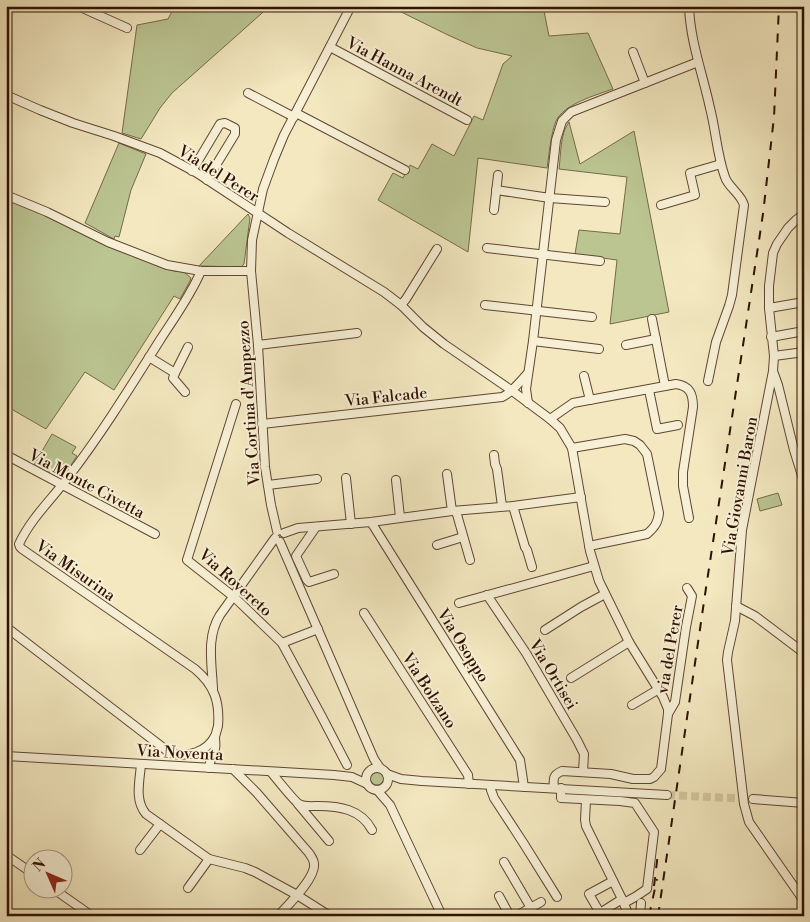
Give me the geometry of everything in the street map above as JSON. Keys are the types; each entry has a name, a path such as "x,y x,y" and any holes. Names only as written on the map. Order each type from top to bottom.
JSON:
{"street":[{"path":"78,6 127,28"},
{"name":"Via Cortina d'Ampezzo","path":"351,6 281,141 269,171 257,213 252,240 251,271 258,345 265,467 279,536 374,759 373,770"},
{"path":"689,6 689,16 698,62 710,108 721,164 725,178 743,200 744,205 732,295 716,342 708,381"},
{"name":"Via Hanna Arendt","path":"330,47 467,120"},
{"path":"633,52 646,83"},
{"path":"528,403 526,389 558,133 562,121 571,112 698,62"},
{"path":"248,93 405,170"},
{"name":"Via del Perer","path":"6,95 67,121 141,145 173,159 306,245 384,292 401,305 437,339 511,390 550,419 563,432 572,448 594,566 605,594 629,642 666,702 668,714 661,769 654,777 640,780 616,775 562,771 554,777 558,788"},
{"path":"192,171 220,124 225,123 235,128 235,134 207,180"},
{"path":"662,205 695,195 690,173 721,164"},
{"path":"494,210 498,175"},
{"path":"496,190 550,198 605,202"},
{"path":"6,195 47,212 108,242 167,265 201,271 251,271"},
{"name":"Via Giovanni Baron","path":"804,214 783,234 773,253 768,286 774,356 773,371 742,530 735,621 727,660 745,811 749,822 804,901"},
{"path":"487,248 600,261"},
{"path":"401,305 437,249"},
{"name":"Via Misurina","path":"201,271 192,289 102,429 19,544 195,669 207,680 214,691"},
{"path":"769,308 804,302"},
{"path":"485,305 592,317"},
{"path":"652,319 665,386"},
{"path":"771,337 804,331"},
{"name":"Via Cortina d'Ampezzo","path":"258,345 357,333"},
{"path":"626,345 656,339"},
{"path":"533,341 599,349"},
{"path":"185,392 173,378 188,347"},
{"path":"774,356 804,352"},
{"path":"149,357 175,373"},
{"path":"773,371 802,469 803,480"},
{"path":"511,390 528,373"},
{"path":"584,376 590,400"},
{"path":"550,419 573,403 676,384 682,385 690,391 693,398 683,486 689,518"},
{"name":"Via Falcade","path":"262,424 502,397 508,395 511,390"},
{"path":"649,390 657,429 678,425"},
{"name":"Via Rovereto","path":"236,404 187,560 234,597 282,644 348,765"},
{"path":"572,448 625,439 640,445 647,454 659,514 654,528 647,534 589,546"},
{"name":"Via Monte Civetta","path":"6,455 155,534"},
{"path":"494,455 502,506"},
{"path":"447,474 454,511 470,560"},
{"path":"346,478 351,524"},
{"name":"Via Cortina d'Ampezzo","path":"268,485 317,479"},
{"path":"396,480 400,518"},
{"path":"6,627 164,749 170,753 190,755 209,745 215,736 218,726 211,666 214,626 220,615 279,536 298,528 371,522 580,498"},
{"path":"513,506 532,567"},
{"name":"Via Osoppo","path":"371,522 520,760 524,787"},
{"path":"316,527 296,556 306,580 309,582 334,574"},
{"path":"437,545 463,537"},
{"path":"459,603 594,566"},
{"name":"via del Perer","path":"668,714 674,702 692,596 687,588"},
{"path":"545,630 605,594"},
{"name":"Via Ortisei","path":"487,595 526,653 580,745 584,754 583,772"},
{"path":"736,606 754,616 804,653"},
{"name":"Via Bolzano","path":"364,613 468,775 470,784"},
{"path":"282,644 318,629"},
{"path":"571,678 629,642"},
{"path":"195,669 204,667 211,647"},
{"path":"632,705 659,690"},
{"path":"198,752 209,765 216,747 215,736"},
{"path":"180,766 181,755"},
{"name":"Via Noventa","path":"6,756 180,766 209,765 233,769 352,777 367,784"},
{"path":"141,764 139,802 143,810 160,824 209,859 245,868 297,895 330,916"},
{"path":"233,769 270,808 312,858 314,864 314,869 308,880 278,916"},
{"path":"248,770 248,784"},
{"path":"390,806 384,770 373,770 366,779 367,784 376,790 390,806 442,916"},
{"name":"Via Noventa","path":"352,777 373,770"},
{"path":"271,772 329,840"},
{"path":"284,787 289,773"},
{"path":"387,780 401,779 667,795"},
{"path":"376,790 383,788 387,780"},
{"path":"490,785 494,798 557,897"},
{"path":"558,788 561,798 635,803 649,823 654,832 647,889 635,897 600,913 589,894 613,881"},
{"path":"753,799 804,802"},
{"path":"586,800 586,826 629,916"},
{"path":"298,804 306,806 334,806 347,809 369,824 372,830"},
{"path":"140,850 160,824"},
{"path":"6,855 22,867"},
{"path":"188,888 209,859"},
{"path":"504,862 531,908"},
{"path":"499,896 510,916"},
{"path":"69,900 92,916"},
{"path":"516,916 541,902"},
{"path":"640,916 641,903"}],"green space":[{"path":"175,6 270,6 172,93 160,108 141,139 122,133 137,25 168,19"},
{"path":"389,6 543,6 549,36 588,33 613,89 581,101 560,115 556,121 550,144 547,168 478,158 468,252 378,200 393,173 403,178 410,165 418,169 432,144 454,156 474,116 483,120 503,64 512,56 477,48"},
{"path":"569,122 580,164 634,131 669,312 610,324 617,260 575,254 579,230 620,234 627,177 559,169 562,138"},
{"path":"119,143 146,154 131,190 119,237 115,236 114,239 85,223"},
{"path":"13,202 38,212 109,247 174,271 184,272 191,278 180,299 174,296 114,390 85,372 46,429 6,406 6,222"},
{"path":"248,214 250,218 244,264 241,267 199,266"},
{"path":"52,434 76,447 72,453 77,456 66,472 57,477 34,465"},
{"path":"778,493 782,505 760,511 757,499"},
{"path":"377,771 382,773 384,778 382,783 377,785 372,783 370,778 372,773"}],"tunnel":[{"path":"667,795 750,799"}],"railway":[{"path":"658,916 763,214 774,117 779,6"},
{"path":"654,886 658,853"},
{"path":"649,916 657,879"}]}
